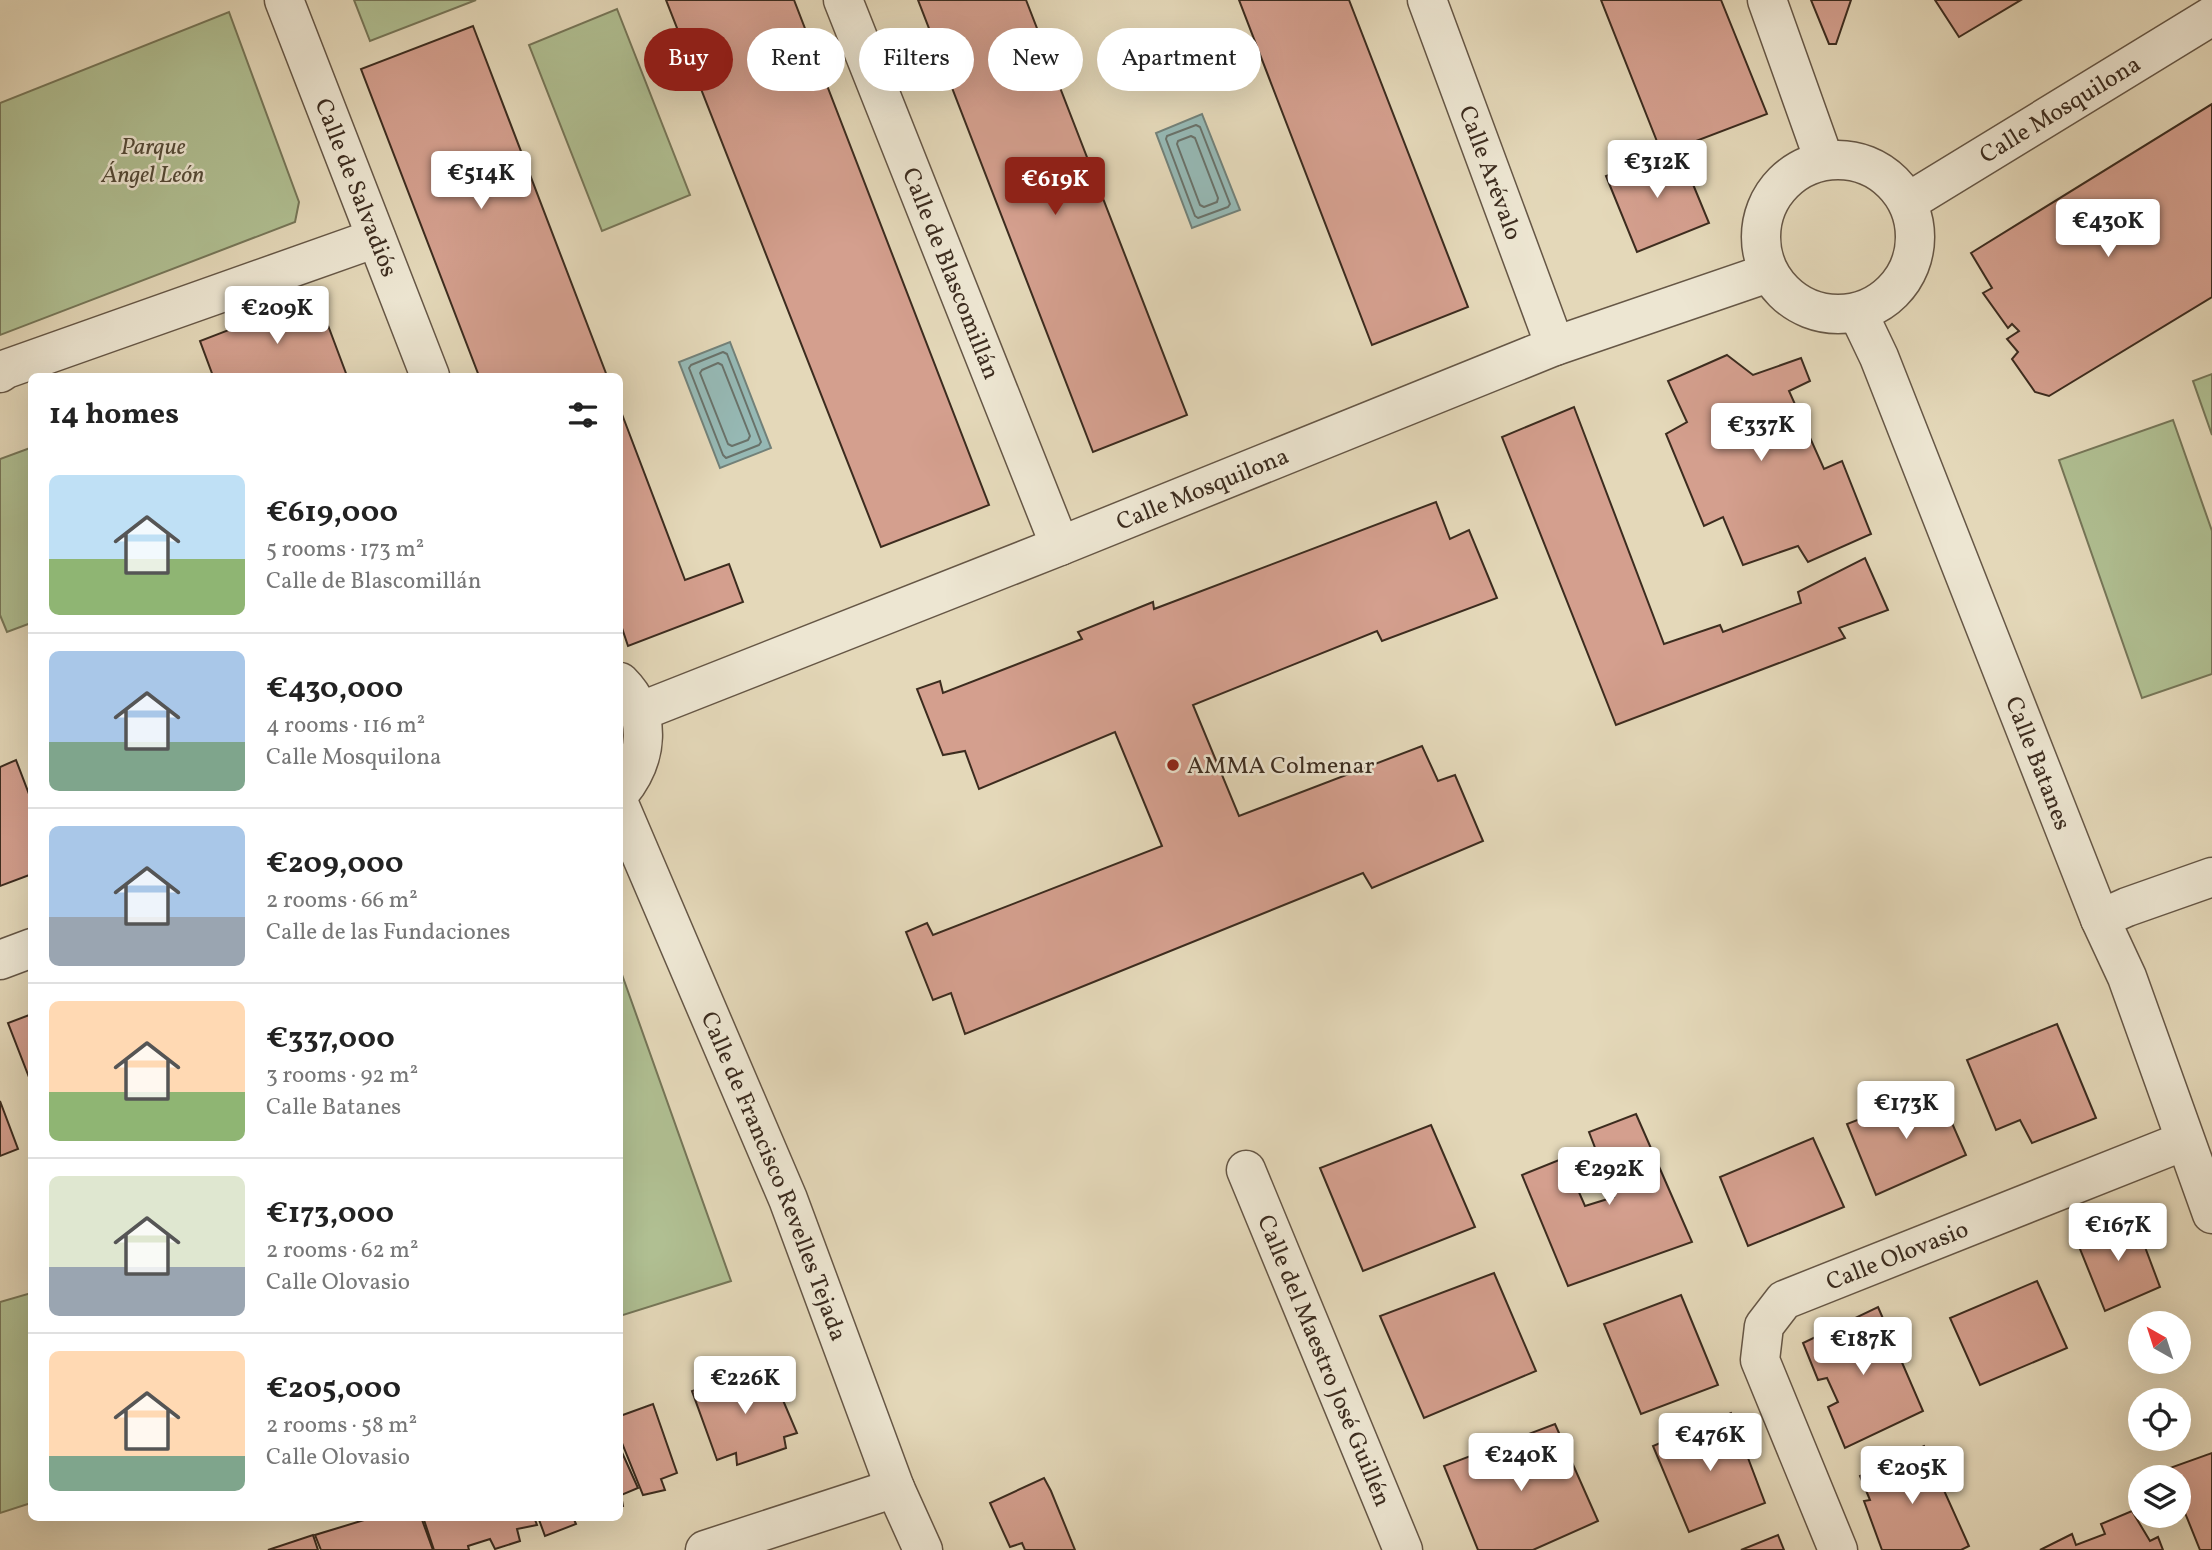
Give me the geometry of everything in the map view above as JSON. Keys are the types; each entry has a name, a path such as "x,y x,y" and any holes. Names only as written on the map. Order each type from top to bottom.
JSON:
{"street":[{"name":"Calle de Salvadiós","path":"284,0 429,373"},
{"name":"Calle de Blascomillán","path":"843,0 1060,546"},
{"name":"Calle Arévalo","path":"1427,0 1555,346"},
{"path":"1767,0 1824,160"},
{"name":"Calle Mosquilona","path":"1908,202 2212,16"},
{"path":"1824,160 1857,160 1888,176 1908,202 1916,236 1909,269 1889,297 1858,313 1823,314 1790,300 1768,273 1759,238 1767,202 1790,174 1824,160"},
{"path":"0,373 376,238"},
{"name":"Calle Mosquilona","path":"629,697 1060,546 1555,346 1768,273"},
{"name":"Calle Batanes","path":"1858,313 1880,357 2100,919 2127,977 2212,1214"},
{"path":"623,789 641,759 643,736 629,697"},
{"name":"Calle de Francisco Revelles Tejada","path":"623,813 788,1199 895,1488 923,1550"},
{"path":"2100,919 2212,877"},
{"path":"0,960 28,950"},
{"name":"Calle Olovasio","path":"1838,1550 1759,1360 1764,1326 1784,1300 2184,1141"},
{"name":"Calle del Maestro José Guillén","path":"1246,1171 1403,1550"},
{"path":"705,1550 895,1488"}],"green space":[{"path":"354,0 476,0 370,41"},
{"path":"617,9 644,78 644,91 649,91 690,195 602,231 529,45"},
{"name":"Parque Ángel León","path":"229,12 299,202 295,222 0,335 0,103"},
{"path":"2212,374 2212,435 2193,381"},
{"path":"2173,420 2212,531 2212,674 2142,698 2059,460"},
{"path":"28,449 28,624 7,632 0,615 0,459"},
{"path":"623,977 731,1281 623,1315"},
{"path":"28,1294 28,1504 0,1513 0,1302"}],"water":[{"path":"1202,114 1240,210 1192,228 1156,133"},
{"path":"730,342 771,448 720,468 679,362"}],"building":[{"path":"666,0 794,0 805,28 747,28 747,91 829,91 989,505 881,547 702,91 733,91 733,28 677,28"},
{"path":"918,0 1026,0 1037,28 988,28 988,91 1061,91 1187,415 1093,452 953,91 974,91 974,28 929,28"},
{"path":"1239,0 1349,0 1468,307 1372,345 1261,57 1261,28 1250,28"},
{"path":"1601,0 1721,0 1767,114 1662,154"},
{"path":"1811,0 1851,0 1836,44 1829,44"},
{"path":"1935,0 2021,0 1959,37"},
{"path":"473,26 606,373 478,373 361,69"},
{"path":"2212,104 2212,297 2049,396 2035,392 2012,359 2018,352 2007,339 2019,331 2012,324 2008,328 1983,293 1992,288 1971,253"},
{"path":"1678,148 1709,223 1637,252 1606,176"},
{"path":"317,296 346,373 212,373 200,341"},
{"path":"1727,355 1753,375 1801,358 1810,381 1789,391 1824,469 1842,461 1871,534 1808,562 1798,546 1743,565 1723,517 1704,526 1666,434 1687,422 1668,381"},
{"path":"1574,407 1664,644 1720,625 1723,632 1801,603 1798,592 1865,558 1888,610 1839,628 1845,638 1616,725 1502,437"},
{"path":"623,417 685,580 729,564 743,602 628,646 623,631"},
{"name":"AMMA Colmenar","path":"1436,502 1450,539 1469,530 1497,598 1382,641 1377,631 1193,705 1239,816 1422,746 1438,781 1455,775 1483,841 1372,888 1363,873 965,1034 951,993 933,1000 906,932 927,923 933,935 1162,846 1115,732 979,789 965,751 943,755 917,689 940,681 943,693 1082,639 1078,632 1153,602 1154,609"},
{"path":"16,760 28,792 28,876 0,886 0,767"},
{"path":"28,1016 28,1075 8,1023"},
{"path":"2057,1024 2096,1118 2032,1143 2020,1120 1996,1130 1967,1060"},
{"path":"1937,1089 1966,1155 1876,1195 1847,1124"},
{"path":"0,1101 18,1149 0,1156"},
{"path":"1636,1114 1692,1242 1568,1286 1522,1175 1564,1158 1585,1206 1614,1197 1589,1132"},
{"path":"1431,1125 1475,1227 1363,1271 1320,1168"},
{"path":"1813,1138 1844,1207 1748,1246 1720,1177"},
{"path":"2133,1215 2160,1287 2105,1311 2076,1239"},
{"path":"1494,1273 1536,1371 1424,1418 1380,1316"},
{"path":"2037,1281 2067,1348 1980,1385 1950,1318"},
{"path":"1681,1295 1718,1385 1641,1414 1604,1324"},
{"path":"1878,1307 1923,1411 1845,1448 1828,1407 1838,1402 1827,1378 1818,1380 1803,1343"},
{"path":"768,1365 797,1433 784,1437 786,1448 737,1465 736,1453 717,1460 692,1391"},
{"path":"653,1404 677,1473 661,1479 665,1490 643,1495 623,1445 623,1415"},
{"path":"1731,1413 1765,1503 1689,1532 1653,1446"},
{"path":"1555,1424 1598,1521 1533,1550 1478,1550 1444,1466"},
{"path":"1924,1446 1969,1546 1961,1550 1882,1550 1864,1501 1870,1500 1860,1476"},
{"path":"2212,1453 2212,1550 2200,1550 2191,1528 2191,1465 2178,1465"},
{"path":"623,1455 638,1488 623,1494"},
{"path":"1044,1478 1075,1550 1025,1550 1022,1543 1010,1547 990,1503"},
{"path":"2128,1513 2128,1528 2142,1528 2150,1541 2158,1537 2163,1550 2040,1550 2072,1534 2076,1545 2105,1534 2101,1524"},
{"path":"361,1521 422,1521 433,1550 321,1550 315,1535"},
{"path":"424,1521 536,1521 537,1525 517,1529 520,1541 495,1549 490,1539 468,1546 469,1550 434,1550"},
{"path":"539,1521 575,1521 576,1524 545,1536"},
{"path":"313,1535 318,1550 268,1550"},
{"path":"1778,1535 1784,1550 1741,1550"}],"place":[{"name":"AMMA Colmenar","path":"1173,765"}]}
